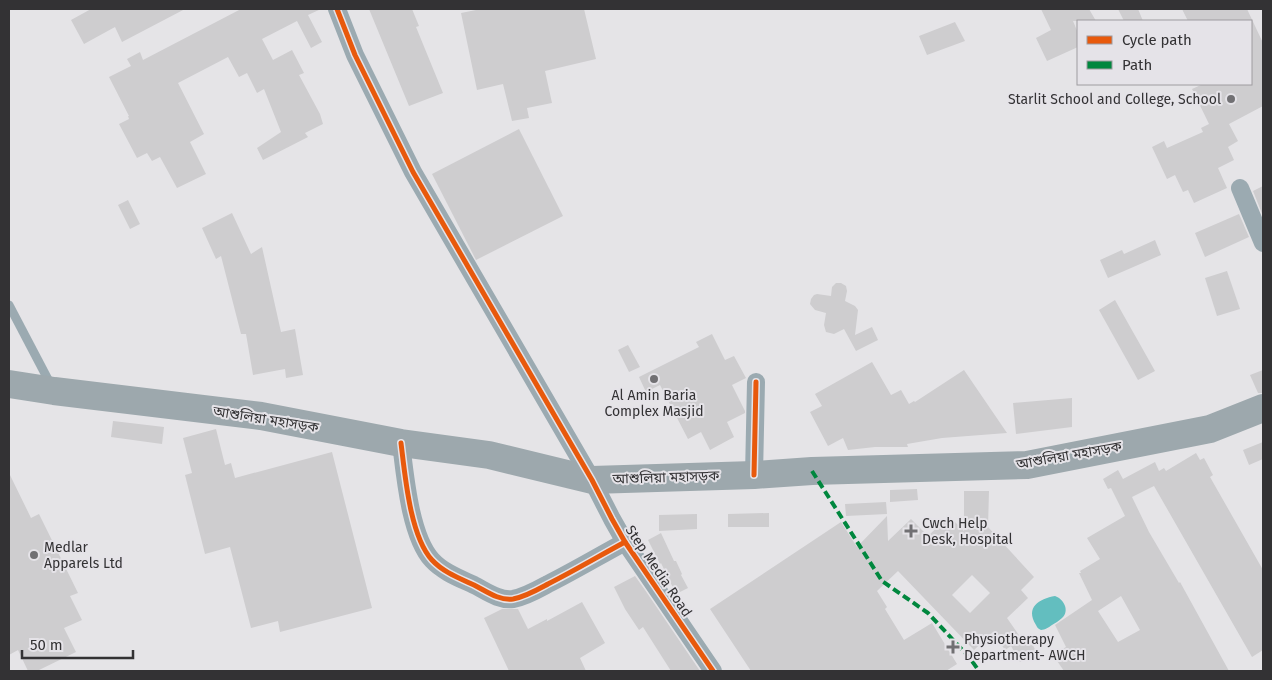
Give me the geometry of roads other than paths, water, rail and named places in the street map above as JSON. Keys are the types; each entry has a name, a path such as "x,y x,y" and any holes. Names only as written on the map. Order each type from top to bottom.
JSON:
{"highway":[{"name":"আশুলিয়া মহাসড়ক","path":"9,384 261,416 401,443 489,455 592,480 822,471 1027,466 1210,429 1263,408"}],"street":[{"name":"Step Media Road","path":"337,9 355,55 413,172 592,480 625,542 713,671"},
{"path":"1240,188 1263,243"},
{"path":"754,474 756,382"},
{"path":"401,443 414,527 426,552 441,568 501,598 513,599 534,592 625,542"}],"lane":[{"path":"9,305 54,390"}],"water":[{"path":"1055,596 1063,602 1066,612 1060,620 1044,630 1040,630 1033,619 1033,609 1035,605 1044,599"}],"place":[{"name":"Starlit School and College, School","path":"1231,99"},
{"name":"Al Amin Baria Complex Masjid","path":"654,379"},
{"name":"Cwch Help Desk, Hospital","path":"911,531"},
{"name":"Medlar Apparels Ltd","path":"34,555"},
{"name":"Physiotherapy Department- AWCH","path":"953,647"}]}
